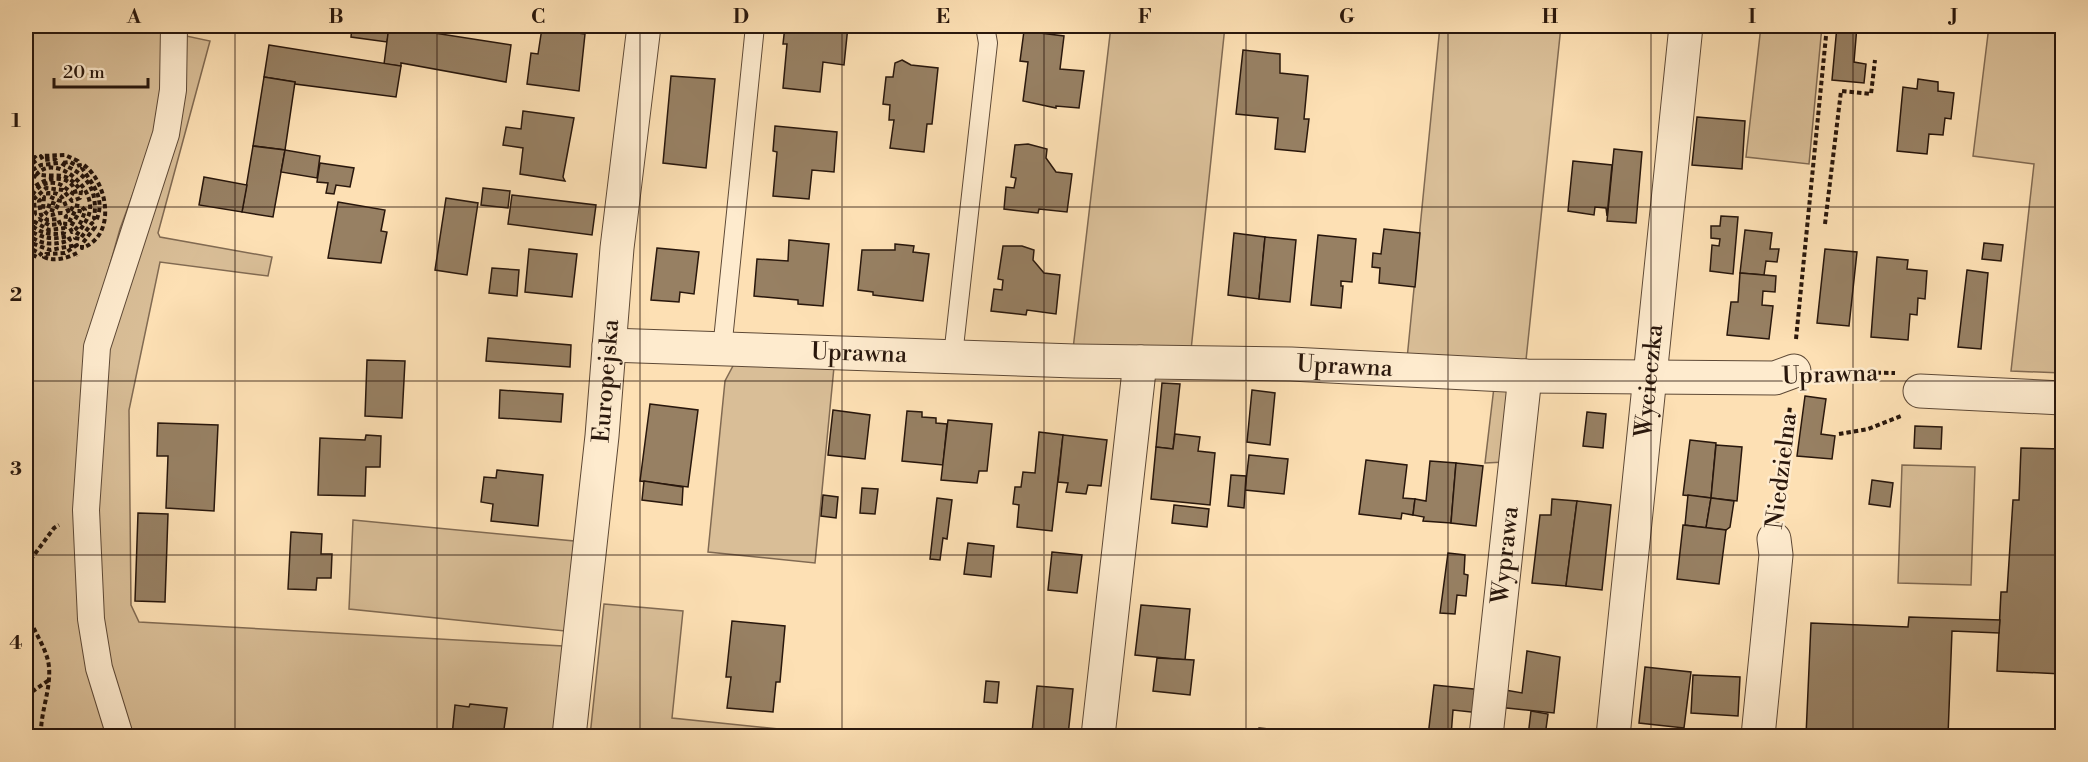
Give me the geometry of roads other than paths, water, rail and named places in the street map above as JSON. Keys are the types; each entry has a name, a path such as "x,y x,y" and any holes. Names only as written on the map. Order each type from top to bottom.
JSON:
{"street":[{"path":"120,736 99,668 91,619 86,510 97,347 166,134 173,90 174,26"},
{"name":"Europejska","path":"569,736 602,436 617,248 644,26"},
{"name":"Wycieczka","path":"1613,736 1686,26"},
{"name":"Uprawna","path":"609,345 1140,362 1291,364 1525,376 1651,375 1775,378 1794,371"},
{"path":"1098,736 1140,362"},
{"name":"Wyprawa","path":"1486,736 1525,376"},
{"path":"1911,404 2062,398"},
{"name":"Niedzielna","path":"1758,736 1776,555 1774,539"}],"lane":[{"path":"722,350 755,26"},
{"path":"953,356 988,44 986,26"}]}
